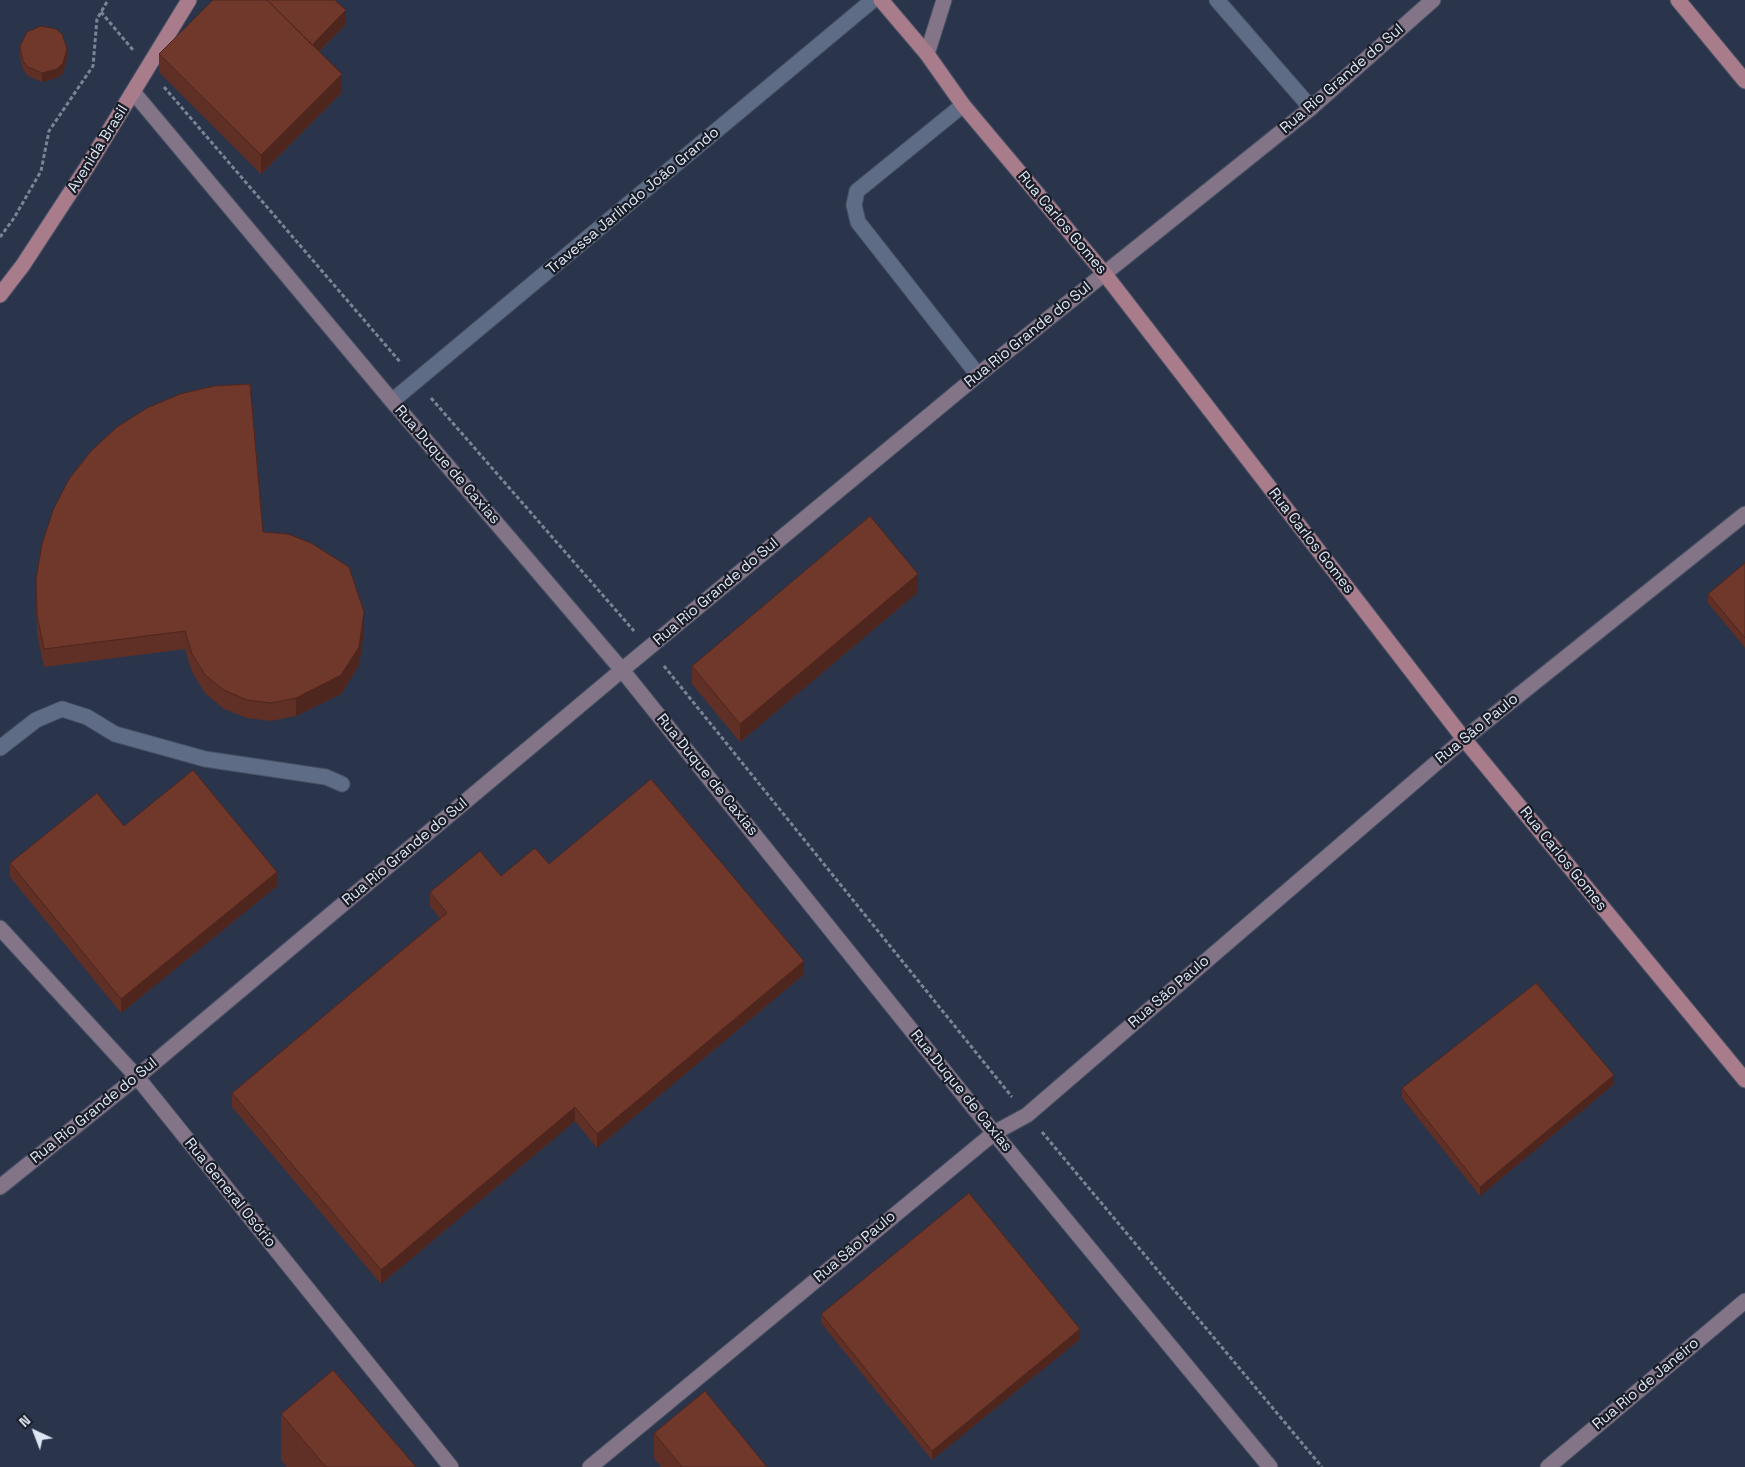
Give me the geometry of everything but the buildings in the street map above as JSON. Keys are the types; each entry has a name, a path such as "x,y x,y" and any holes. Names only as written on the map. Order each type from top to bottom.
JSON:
{"main road":[{"name":"Avenida Brasil","path":"0,294 23,265 134,93 189,0"},
{"name":"Rua Carlos Gomes","path":"881,0 927,54 963,105 1104,273 1464,739 1745,1080"},
{"path":"927,54 944,0"},
{"name":"Rua Rio Grande do Sul","path":"0,1186 137,1077 978,374 1311,108 1433,0"},
{"path":"1678,0 1745,81"},
{"name":"Rua Duque de Caxias","path":"134,93 392,401 622,670 994,1132 1270,1467"},
{"name":"Rua São Paulo","path":"590,1467 994,1132 1026,1115 1464,739 1745,514"},
{"name":"Rua General Osório","path":"0,928 137,1077 451,1467"},
{"name":"Rua Rio de Janeiro","path":"1548,1467 1745,1300"}],"street":[{"name":"Travessa Jarlindo João Grando","path":"392,401 873,0"},
{"path":"1217,0 1311,108"},
{"path":"963,105 857,191 854,205 858,222 978,374"},
{"path":"0,748 36,720 62,709 87,717 115,734 205,760 326,777 342,784"}],"path":[{"path":"0,237 41,172 49,131 93,66 97,19 108,0"},
{"path":"101,12 417,382 648,648 1026,1115 1322,1467"}]}
